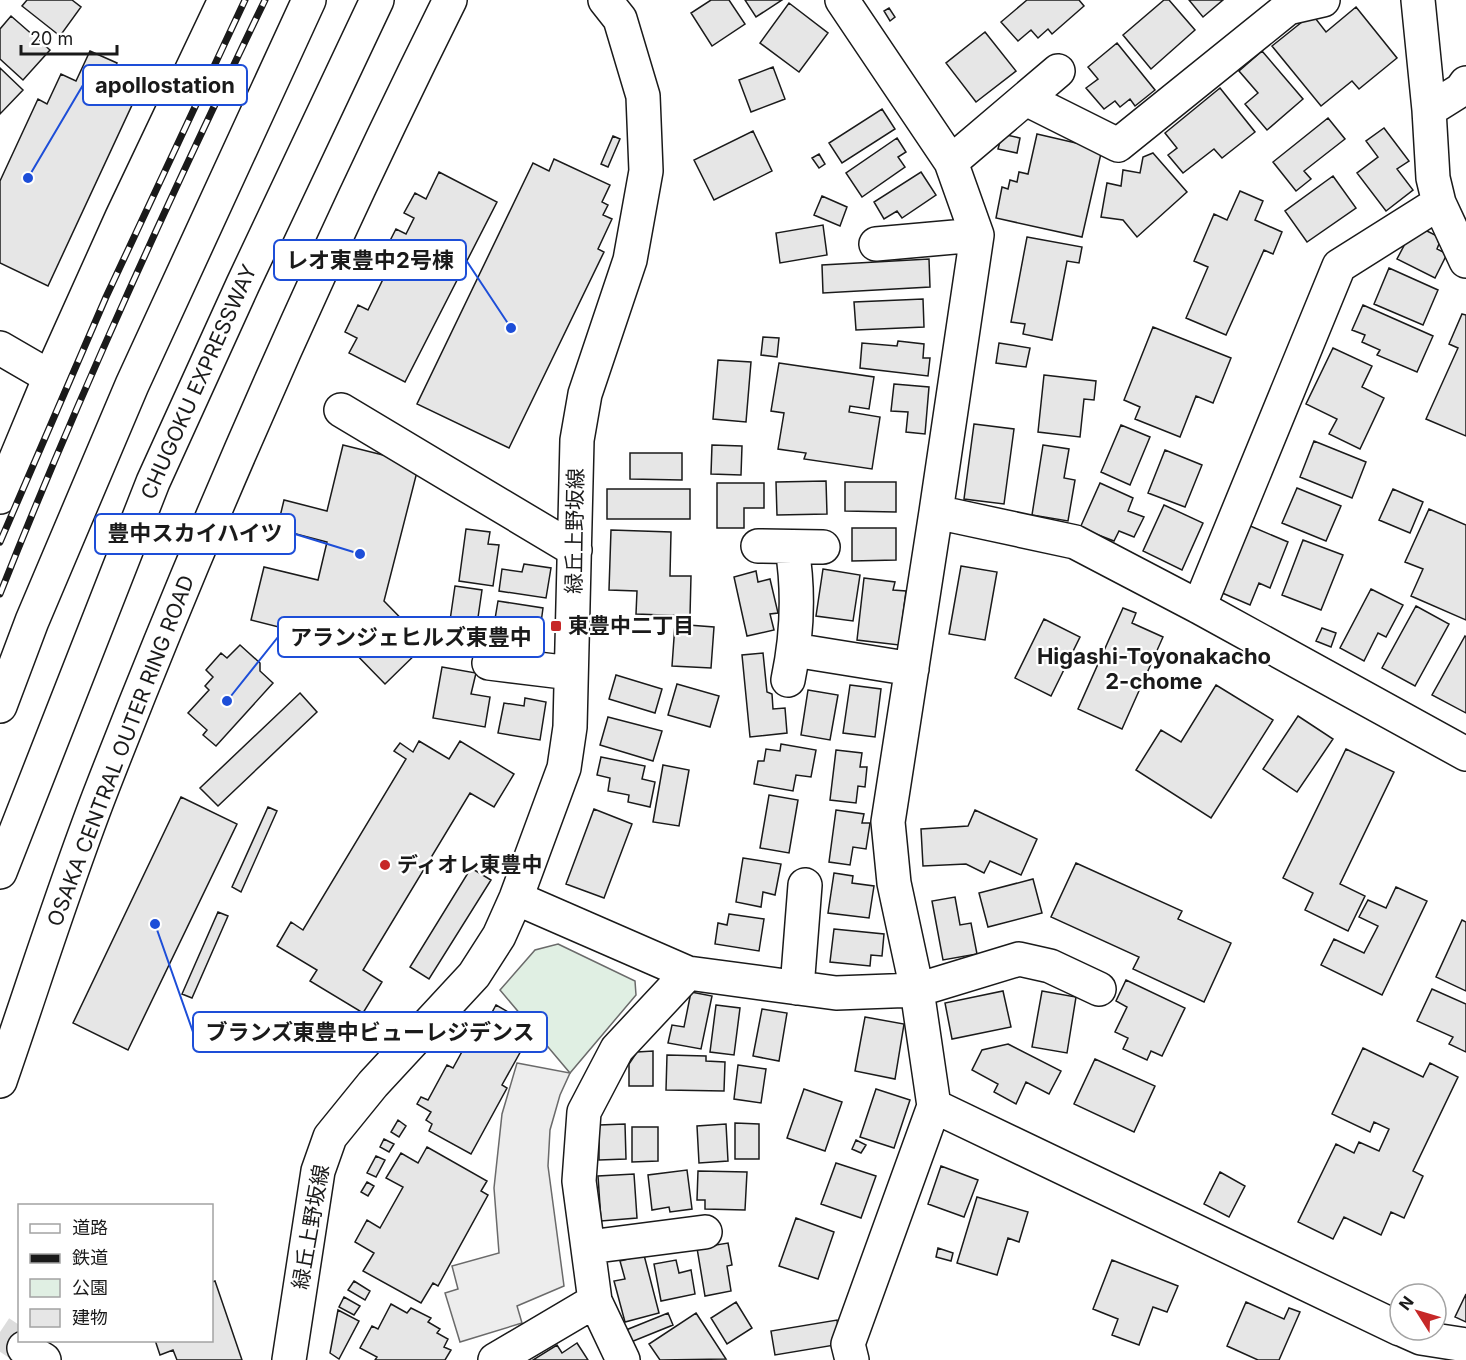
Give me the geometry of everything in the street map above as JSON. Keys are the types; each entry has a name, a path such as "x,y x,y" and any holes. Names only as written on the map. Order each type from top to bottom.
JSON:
{"main road":[{"path":"0,497 50,377 149,159 225,0"},
{"path":"0,706 41,600 132,385 309,0"},
{"name":"CHUGOKU EXPRESSWAY","path":"0,872 153,482 243,284 377,0"},
{"name":"OSAKA CENTRAL OUTER RING ROAD","path":"0,1081 102,789 204,534 316,279 450,0"},
{"name":"緑丘上野坂線","path":"289,1360 318,1171 330,1137 373,1084 474,975 499,936 516,898 564,768 570,727 578,440 585,394 630,260 646,171 642,96 620,19 604,0"},
{"path":"842,0 951,162 976,235 888,822 894,883 917,990 934,1106 848,1344 852,1360"},
{"path":"1026,99 1118,145 1288,8 1323,0"},
{"path":"1418,0 1433,178 1439,203 1466,261"},
{"path":"951,162 1058,71"},
{"path":"1429,110 1461,90 1466,83"},
{"path":"1199,607 1339,266 1439,203"},
{"path":"876,244 976,235"},
{"path":"0,348 50,377"},
{"path":"341,410 575,550"},
{"path":"936,512 1075,543 1199,607 1466,754"},
{"path":"758,546 807,548 796,573 791,665 912,669"},
{"path":"489,663 571,673"},
{"path":"797,988 805,885"},
{"path":"516,898 688,973 836,993 917,990 1018,959 1050,966 1099,989"},
{"path":"623,1360 595,1301 579,1181 584,1112 617,1049 688,973"},
{"path":"934,1106 1388,1323"},
{"path":"589,1247 705,1232"},
{"path":"495,1360 595,1301"},
{"path":"1447,1342 1466,1345"}],"green space":[{"path":"558,944 635,981 636,995 570,1073 500,990 535,950"}],"shaded area":[{"path":"517,1063 570,1073 560,1095 550,1130 548,1166 564,1286 517,1306 522,1323 460,1342 445,1293 458,1289 452,1266 499,1253 494,1188 502,1114"}],"building":[{"path":"27,0 72,0 81,7 60,36 22,6"},
{"path":"711,0 729,0 745,24 712,46 691,13"},
{"path":"745,0 782,0 756,17"},
{"path":"1027,0 1079,0 1084,6 1052,34 1048,29 1038,38 1031,30 1018,41 1001,22"},
{"path":"1164,0 1169,0 1195,30 1151,69 1123,35"},
{"path":"1189,0 1223,0 1203,17"},
{"path":"789,3 828,33 799,72 760,43"},
{"path":"1356,7 1397,58 1359,89 1352,81 1321,106 1272,46 1312,14 1326,32"},
{"path":"889,8 895,17 890,21 884,11"},
{"path":"11,16 50,50 23,80 0,59 0,29"},
{"path":"985,32 1016,71 976,102 946,63"},
{"path":"1117,43 1155,90 1135,106 1130,99 1120,107 1115,101 1104,109 1086,88 1098,79 1088,67"},
{"path":"90,51 117,63 111,77 139,90 48,286 0,263 0,181 38,99 47,104 61,74 76,81"},
{"path":"1262,51 1303,99 1267,130 1245,104 1258,93 1239,71"},
{"path":"773,67 785,99 751,112 739,80"},
{"path":"0,68 23,90 0,114"},
{"path":"1220,88 1255,132 1222,158 1214,149 1183,173 1168,155 1177,148 1165,133"},
{"path":"882,109 895,129 842,163 829,143"},
{"path":"1328,118 1345,139 1304,171 1311,179 1296,191 1273,162"},
{"path":"1384,128 1409,161 1397,169 1413,190 1386,211 1357,173 1378,157 1366,141"},
{"path":"753,131 772,171 714,200 694,160"},
{"path":"1002,134 1020,138 1017,153 998,149"},
{"path":"1037,134 1102,149 1082,237 996,218 1002,187 1008,189 1010,180 1017,182 1019,172 1028,174"},
{"path":"613,136 620,139 608,167 601,164"},
{"path":"897,138 906,152 898,157 905,167 862,197 846,173"},
{"path":"1153,153 1187,192 1137,237 1123,220 1101,217 1107,183 1121,186 1123,170 1140,173 1143,157"},
{"path":"819,154 825,164 819,168 812,158"},
{"path":"554,159 610,185 602,202 608,205 603,215 612,219 598,249 604,252 509,448 417,404 533,163 549,171"},
{"path":"439,172 497,202 405,382 349,353 357,338 345,332 358,305 368,310 386,273 376,268 396,229 406,234 414,218 404,213 415,193 426,199"},
{"path":"921,172 936,195 902,218 897,211 884,219 874,202"},
{"path":"1333,176 1356,208 1307,242 1285,211"},
{"path":"1240,191 1263,201 1255,220 1282,232 1273,254 1264,250 1226,335 1186,318 1208,267 1194,261 1214,214 1227,220"},
{"path":"822,196 847,207 840,226 814,215"},
{"path":"823,225 827,255 780,263 776,233"},
{"path":"1423,229 1437,236 1439,244 1437,249 1447,254 1435,278 1397,259 1407,240"},
{"path":"1027,237 1082,247 1079,263 1067,261 1052,340 1023,334 1025,324 1011,322"},
{"path":"929,259 930,287 823,293 822,265"},
{"path":"1389,268 1438,290 1423,325 1374,304"},
{"path":"923,299 924,327 856,330 854,302"},
{"path":"1363,305 1433,336 1417,372 1377,355 1380,350 1362,342 1365,335 1352,330"},
{"path":"1462,314 1466,315 1466,436 1426,419 1458,348 1449,344"},
{"path":"1153,327 1231,358 1213,403 1196,396 1180,437 1135,419 1140,407 1124,400"},
{"path":"763,337 779,338 777,357 761,355"},
{"path":"898,341 924,344 923,358 930,358 928,376 860,368 862,343 897,346"},
{"path":"999,343 1030,348 1026,367 996,363"},
{"path":"1333,348 1372,366 1362,387 1384,398 1360,449 1329,434 1337,419 1306,404"},
{"path":"718,360 751,362 746,422 713,419"},
{"path":"779,363 874,377 869,409 850,406 849,412 880,417 872,469 804,459 806,453 778,449 784,413 771,411"},
{"path":"1044,375 1096,381 1094,400 1084,399 1080,437 1038,432"},
{"path":"894,384 929,387 925,434 906,432 908,412 891,411"},
{"path":"974,424 1014,429 1004,504 964,499"},
{"path":"1121,425 1150,437 1130,485 1101,472"},
{"path":"1314,441 1366,462 1352,498 1300,477"},
{"path":"343,445 419,464 384,601 426,644 385,684 346,644 251,620 264,567 318,580 327,542 277,529 284,500 327,511"},
{"path":"712,445 742,446 741,475 711,474"},
{"path":"1043,445 1069,449 1064,478 1075,480 1068,521 1032,515"},
{"path":"1165,450 1202,465 1185,507 1148,493"},
{"path":"630,453 682,453 682,480 630,479"},
{"path":"826,481 827,514 777,515 776,482"},
{"path":"845,482 896,482 896,512 845,511"},
{"path":"717,483 764,483 764,508 744,508 744,528 717,528"},
{"path":"1100,483 1133,498 1128,511 1144,517 1134,537 1119,531 1114,541 1080,528"},
{"path":"1297,488 1341,506 1326,541 1282,523"},
{"path":"607,489 690,489 690,519 607,519"},
{"path":"1393,489 1423,502 1410,533 1379,520"},
{"path":"1164,505 1203,523 1182,570 1143,551"},
{"path":"1429,509 1466,525 1466,620 1411,596 1423,569 1405,562"},
{"path":"1248,525 1288,542 1270,588 1259,583 1250,605 1220,592"},
{"path":"852,528 896,528 896,560 852,561"},
{"path":"466,529 490,532 488,544 499,545 493,586 459,581"},
{"path":"611,530 671,532 670,576 691,576 690,616 636,614 637,591 609,590"},
{"path":"1303,540 1343,555 1321,610 1282,595"},
{"path":"524,564 551,568 546,598 499,591 502,569 522,572"},
{"path":"961,566 997,572 985,640 949,634"},
{"path":"823,569 860,575 853,621 816,616"},
{"path":"756,571 758,582 770,579 778,613 770,614 774,630 747,636 734,577"},
{"path":"864,578 895,582 893,590 906,591 899,645 857,640"},
{"path":"455,586 482,590 474,645 447,641"},
{"path":"1371,589 1403,605 1386,637 1378,633 1364,661 1340,648"},
{"path":"498,601 543,608 538,645 503,640 504,633 493,631"},
{"path":"1416,606 1449,624 1415,686 1382,668"},
{"path":"1123,608 1136,613 1132,623 1163,637 1122,729 1078,709"},
{"path":"1044,619 1080,637 1051,696 1015,678"},
{"path":"675,624 714,627 711,668 672,666"},
{"path":"1322,628 1336,633 1331,647 1316,641"},
{"path":"1466,637 1466,713 1432,695"},
{"path":"240,645 260,663 260,671 273,683 216,746 203,735 207,730 188,713 209,690 205,686 213,677 206,670 221,653 227,658"},
{"path":"763,653 767,692 772,694 773,709 785,708 787,733 750,737 742,655"},
{"path":"442,667 476,673 471,694 490,697 485,727 433,718"},
{"path":"616,675 662,689 655,713 609,699"},
{"path":"677,684 719,696 710,727 668,715"},
{"path":"850,685 881,689 875,737 843,733"},
{"path":"1216,685 1273,720 1211,818 1136,770 1161,730 1181,742"},
{"path":"808,690 838,695 830,740 801,735"},
{"path":"300,693 317,712 218,806 200,788"},
{"path":"525,698 546,702 540,740 498,733 504,703 524,706"},
{"path":"1298,716 1333,739 1297,792 1263,769"},
{"path":"608,717 662,731 653,761 600,745"},
{"name":"ディオレ東豊中","path":"419,741 449,759 460,741 514,774 494,807 470,793 363,970 382,982 363,1013 310,981 317,970 277,946 291,922 303,930 406,759 394,751 400,743 413,752"},
{"path":"781,744 816,750 811,777 796,775 793,791 754,784 758,761 764,761 766,749 780,751"},
{"path":"1346,749 1394,772 1340,884 1365,896 1348,931 1305,910 1313,893 1283,878"},
{"path":"836,750 862,753 860,767 867,767 865,787 858,786 856,803 830,800"},
{"path":"601,757 645,766 642,779 655,782 650,807 628,802 629,795 608,791 610,778 597,775"},
{"path":"663,765 689,770 679,826 653,822"},
{"path":"769,795 798,800 789,853 760,848"},
{"path":"181,797 237,824 128,1050 73,1023"},
{"path":"268,807 277,811 241,892 232,887"},
{"path":"594,809 632,824 604,898 566,884"},
{"path":"836,810 864,814 862,823 870,823 866,849 853,847 850,865 829,862"},
{"path":"975,810 1037,839 1021,875 990,861 984,873 966,864 923,866 921,829 968,826"},
{"path":"743,858 781,864 775,895 763,892 761,907 736,902"},
{"path":"1076,863 1182,911 1178,919 1231,943 1204,1002 1133,969 1139,957 1051,917"},
{"path":"471,868 491,880 429,979 410,967"},
{"path":"834,873 853,876 852,883 874,886 869,918 828,913"},
{"path":"1033,879 1042,913 988,927 979,893"},
{"path":"1396,887 1427,901 1382,995 1321,965 1334,939 1364,953 1378,926 1359,917 1368,900 1386,908"},
{"path":"955,897 960,925 971,923 977,954 943,960 932,901"},
{"path":"218,912 228,916 192,998 182,994"},
{"path":"729,914 764,919 759,951 715,944 718,923 727,925"},
{"path":"1462,920 1466,922 1466,991 1436,977"},
{"path":"834,929 884,934 882,956 871,955 870,966 830,962"},
{"path":"1126,980 1185,1008 1162,1056 1151,1051 1147,1060 1123,1049 1128,1038 1115,1032 1127,1007 1116,1001"},
{"path":"1432,989 1466,1004 1466,1052 1449,1044 1453,1037 1417,1021"},
{"path":"1003,991 1011,1027 952,1039 945,1003"},
{"path":"1042,991 1076,997 1067,1053 1032,1047"},
{"path":"691,992 712,996 701,1049 668,1043 672,1025 684,1027"},
{"path":"496,1005 524,1021 522,1026 532,1031 502,1085 507,1088 471,1154 429,1131 432,1124 426,1120 431,1112 417,1104 421,1097 428,1100 447,1065 453,1068 469,1039 476,1042"},
{"path":"716,1005 740,1008 734,1055 710,1052"},
{"path":"762,1009 787,1013 779,1061 753,1056"},
{"path":"865,1017 904,1024 895,1079 855,1071"},
{"path":"1008,1044 1061,1071 1049,1094 1026,1082 1016,1104 994,1092 998,1084 972,1070 982,1050"},
{"path":"1363,1048 1423,1077 1430,1063 1458,1077 1413,1171 1423,1176 1404,1218 1391,1212 1381,1235 1344,1217 1333,1239 1298,1222 1336,1144 1354,1153 1359,1142 1379,1151 1389,1129 1374,1122 1370,1132 1332,1114"},
{"path":"653,1051 653,1086 629,1086 629,1064 637,1052"},
{"path":"667,1055 706,1056 706,1061 725,1062 724,1091 666,1090"},
{"path":"1095,1059 1155,1086 1134,1132 1074,1104"},
{"path":"738,1065 766,1069 761,1103 734,1099"},
{"path":"804,1089 842,1102 825,1151 787,1138"},
{"path":"876,1089 910,1100 894,1148 860,1137"},
{"path":"398,1120 406,1126 399,1137 391,1132"},
{"path":"735,1123 759,1124 759,1159 735,1159"},
{"path":"625,1124 626,1159 599,1160 599,1125"},
{"path":"726,1124 728,1161 699,1163 697,1126"},
{"path":"632,1127 658,1127 658,1161 632,1162"},
{"path":"384,1139 394,1144 389,1152 380,1147"},
{"path":"856,1140 866,1145 861,1153 852,1149"},
{"path":"427,1147 487,1181 481,1191 488,1195 438,1286 433,1283 421,1303 363,1271 374,1253 355,1242 367,1220 380,1228 403,1187 386,1178 401,1153 418,1163"},
{"path":"376,1156 385,1160 376,1177 367,1173"},
{"path":"836,1163 876,1176 861,1218 821,1204"},
{"path":"941,1166 978,1180 964,1217 928,1204"},
{"path":"687,1170 692,1209 670,1212 669,1207 652,1210 648,1175"},
{"path":"698,1171 747,1172 745,1210 705,1209 705,1200 697,1200"},
{"path":"1220,1172 1245,1186 1229,1217 1204,1204"},
{"path":"634,1174 637,1218 601,1221 598,1176"},
{"path":"367,1182 374,1186 368,1196 361,1192"},
{"path":"977,1197 1028,1212 1019,1242 1008,1238 997,1275 957,1263"},
{"path":"796,1218 834,1232 818,1279 779,1266"},
{"path":"728,1243 732,1265 727,1266 731,1291 705,1296 697,1248"},
{"path":"938,1248 953,1253 951,1261 936,1257"},
{"path":"644,1255 659,1313 625,1322 614,1281 625,1279 620,1261"},
{"path":"676,1260 679,1273 691,1270 695,1294 661,1301 654,1264"},
{"path":"1112,1260 1178,1286 1167,1312 1153,1307 1139,1345 1112,1335 1118,1319 1093,1309"},
{"path":"215,1281 242,1360 177,1360 173,1350 160,1355 156,1342 213,1342 213,1282"},
{"path":"354,1281 370,1291 365,1300 348,1290"},
{"path":"1466,1294 1466,1322 1455,1317"},
{"path":"344,1297 360,1306 354,1315 339,1307"},
{"path":"736,1302 752,1328 727,1344 711,1318"},
{"path":"1246,1302 1284,1319 1289,1308 1300,1312 1279,1360 1258,1360 1227,1346"},
{"path":"391,1304 407,1313 411,1308 431,1318 428,1322 440,1329 437,1333 448,1339 444,1347 451,1350 445,1360 375,1360 377,1357 360,1348 372,1326 378,1329"},
{"path":"338,1310 359,1321 339,1359 330,1353"},
{"path":"668,1313 673,1325 631,1342 626,1330"},
{"path":"696,1313 726,1359 660,1360 649,1344"},
{"path":"837,1320 841,1344 775,1355 771,1331"},
{"path":"577,1343 588,1360 533,1360 557,1345 562,1353"}],"tunnel":[{"path":"0,1332 24,1348"}],"railway":[{"path":"0,542 106,297 245,0"},
{"path":"0,594 30,518 127,294 265,0"}],"place":[{"name":"apollostation","path":"28,178"},
{"name":"レオ東豊中2号棟","path":"511,328"},
{"name":"豊中スカイハイツ","path":"360,554"},
{"name":"東豊中二丁目","path":"556,626"},
{"name":"アランジェヒルズ東豊中","path":"227,701"},
{"name":"ディオレ東豊中","path":"385,865"},
{"name":"ブランズ東豊中ビューレジデンス","path":"155,924"}],"district":[{"name":"Higashi-Toyonakacho 2-chome","path":"1154,668"}]}
